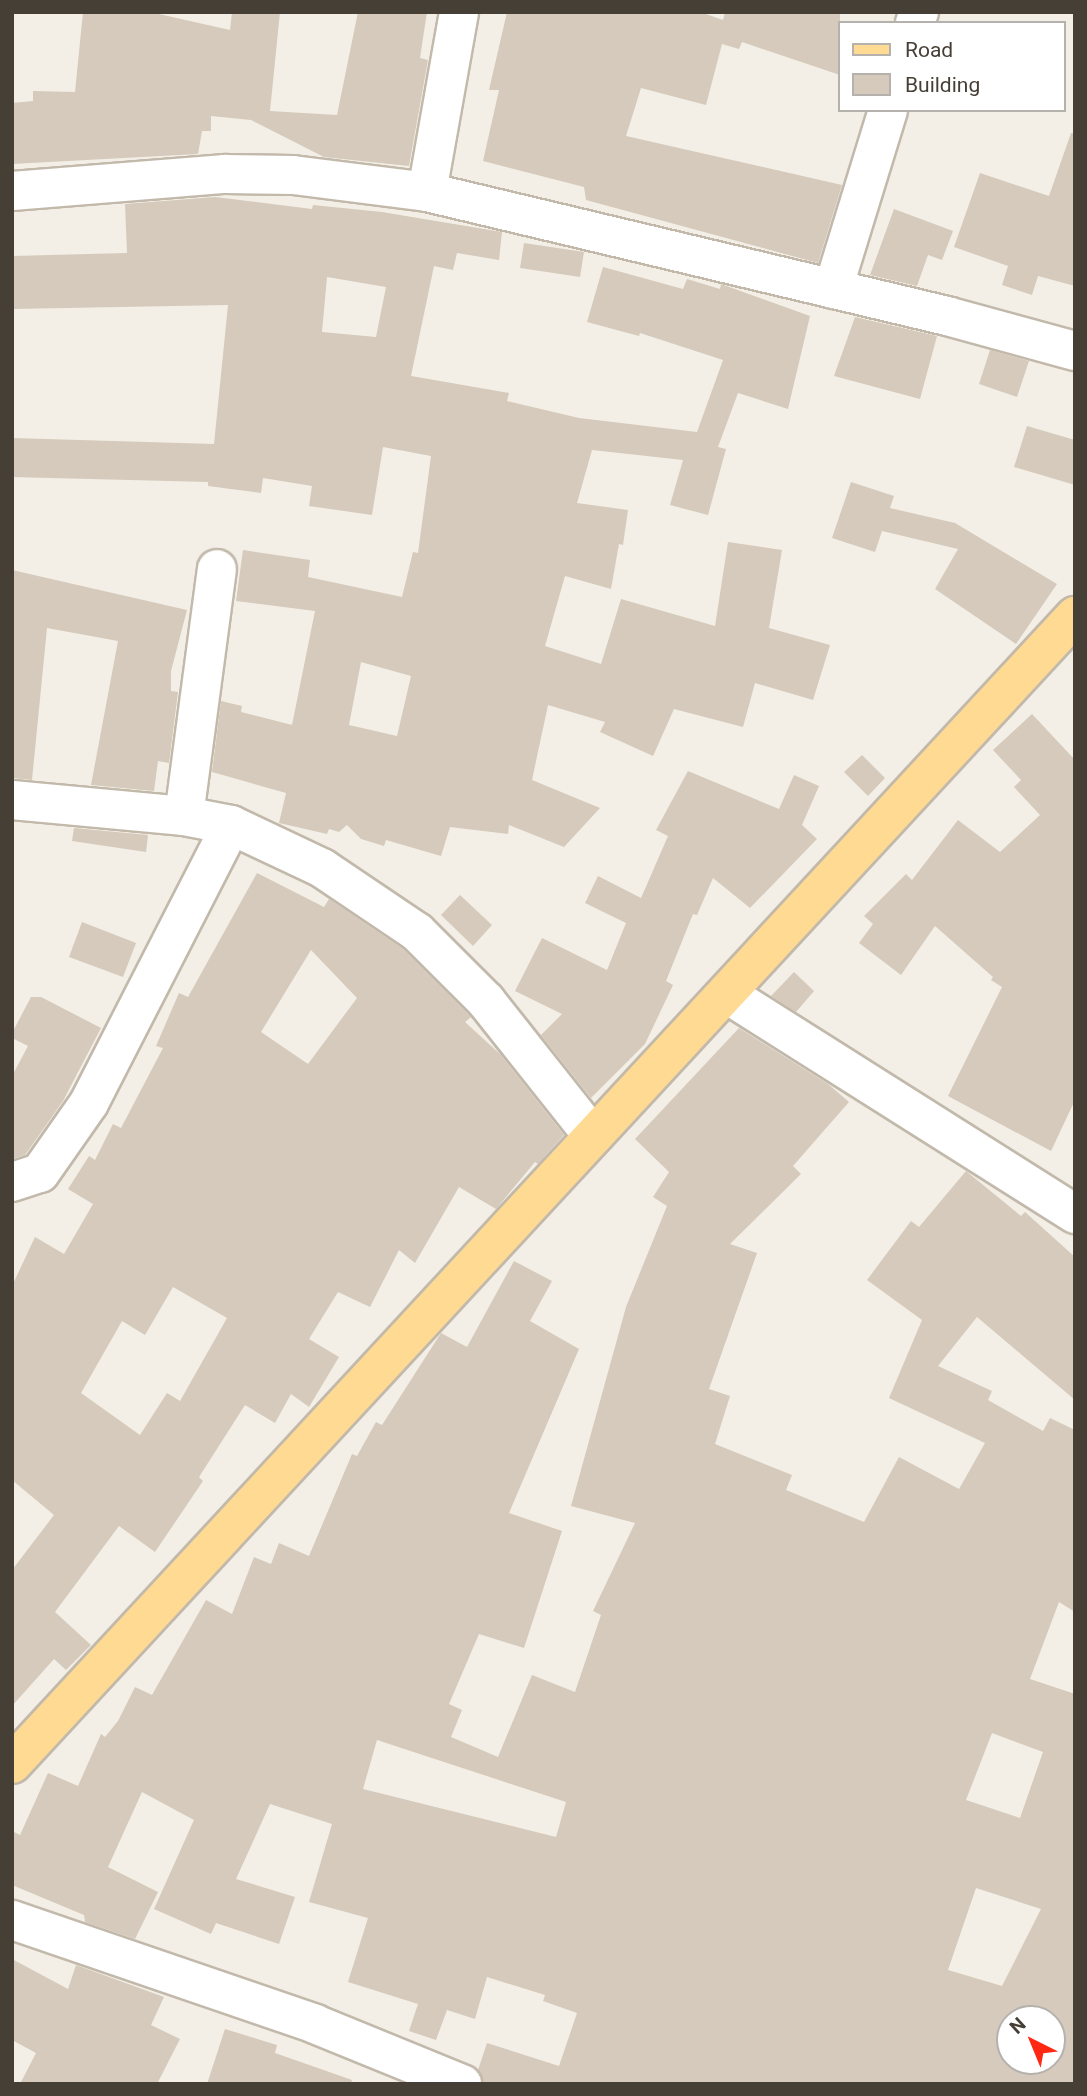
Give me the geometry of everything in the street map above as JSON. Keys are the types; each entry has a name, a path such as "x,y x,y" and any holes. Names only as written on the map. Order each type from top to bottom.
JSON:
{"main road":[{"path":"12,1764 1075,615"}],"street":[{"path":"427,192 459,12"},
{"path":"833,289 887,112"},
{"path":"12,191 225,174 293,175 427,192 833,289 1075,351"},
{"path":"184,816 217,569"},
{"path":"12,800 184,816 231,825 323,868 417,932 486,1001 593,1136"},
{"path":"12,1182 40,1173 89,1103 231,825"},
{"path":"727,994 1075,1214"},
{"path":"12,1920 316,2024 463,2084"}],"building":[{"path":"83,12 150,12 230,30 232,12 280,12 270,111 337,115 358,12 427,12 420,58 428,60 409,166 324,157 251,120 211,116 211,131 202,131 198,154 12,164 12,103 33,101 33,91 75,92"},
{"path":"507,12 700,12 723,20 725,12 840,12 838,74 742,42 739,49 722,44 706,105 641,88 626,136 842,185 818,263 586,200 584,187 483,161 499,90 489,90"},
{"path":"1071,133 1075,134 1075,286 1038,276 1032,295 1002,285 1008,266 954,247 980,173 1049,196"},
{"path":"215,197 312,209 313,205 382,212 502,232 499,260 457,253 453,270 434,266 411,376 509,393 507,401 579,418 697,432 723,360 640,333 639,336 587,322 603,267 683,289 687,279 720,289 721,284 810,316 788,409 738,393 718,447 726,449 708,515 670,505 683,460 592,450 577,503 628,510 623,545 619,544 611,589 565,576 545,646 601,664 621,599 715,626 728,542 782,550 769,628 830,645 813,700 755,683 743,727 674,709 653,756 600,732 605,722 548,705 532,780 600,808 564,847 509,825 508,834 450,827 441,856 386,840 384,846 361,839 347,825 339,832 329,829 327,834 279,823 286,793 212,772 221,701 242,706 241,712 292,725 315,611 236,601 243,550 310,560 308,577 402,597 413,552 418,553 431,456 383,447 372,515 309,506 312,486 263,478 261,493 208,486 208,482 12,477 12,438 214,444 228,305 12,309 12,256 127,253 125,204","holes":["327,277 386,287 376,337 322,332","361,662 411,676 397,736 349,725"]},
{"path":"894,209 953,231 942,260 928,255 917,286 870,275"},
{"path":"524,243 584,252 580,277 520,268"},
{"path":"855,317 937,336 920,399 834,376"},
{"path":"990,350 1029,361 1017,397 979,384"},
{"path":"1027,426 1075,440 1075,485 1014,467"},
{"path":"851,482 894,496 890,508 955,523 1057,584 1016,644 935,589 958,549 882,531 875,552 832,538"},
{"path":"12,570 187,610 171,671 171,691 178,692 169,763 158,761 154,791 91,785 118,641 47,628 32,780 12,778"},
{"path":"1032,714 1075,760 1075,1100 1051,1151 948,1096 1002,987 991,980 993,977 935,926 901,975 859,943 873,924 864,916 906,874 912,880 958,820 1000,852 1040,815 1014,787 1021,780 993,750"},
{"path":"862,755 885,778 868,796 844,772"},
{"path":"688,771 779,809 794,775 819,786 802,825 817,839 750,908 713,878 697,915 693,914 666,981 673,985 645,1044 591,1098 541,1035 562,1014 515,991 542,938 607,970 626,923 585,903 598,876 641,898 668,836 656,830"},
{"path":"74,828 148,835 146,852 72,841"},
{"path":"257,873 324,907 329,899 403,949 471,1017 465,1022 500,1054 564,1135 538,1164 535,1162 496,1209 459,1187 415,1263 399,1250 370,1307 338,1292 309,1339 339,1357 309,1407 291,1394 275,1423 245,1405 199,1477 203,1481 155,1552 119,1526 55,1612 91,1645 66,1670 54,1659 12,1706 12,1570 54,1515 12,1480 12,1286 35,1237 64,1254 93,1204 68,1189 89,1156 95,1160 113,1124 121,1128 163,1048 156,1046 179,993 188,997","holes":["311,950 357,998 308,1064 261,1032","173,1287 227,1318 180,1401 167,1393 140,1435 81,1393 122,1321 145,1335"]},
{"path":"460,895 492,925 473,946 441,915"},
{"path":"82,922 136,943 123,977 69,957"},
{"path":"794,972 814,991 796,1012 771,996"},
{"path":"31,997 41,997 101,1028 63,1101 25,1155 12,1159 12,1076 28,1046 12,1038 12,1033"},
{"path":"739,1028 828,1084 849,1102 793,1166 801,1174 730,1244 757,1253 709,1389 730,1396 715,1444 792,1475 786,1490 864,1522 899,1457 959,1489 985,1443 889,1398 922,1320 867,1280 911,1221 919,1227 966,1171 1021,1216 1025,1212 1075,1257 1075,1400 977,1317 938,1366 992,1391 988,1400 1043,1431 1050,1418 1075,1430 1075,1612 1059,1602 1030,1679 1075,1694 1075,2084 483,2084 478,2070 487,2043 559,2066 577,2013 543,2001 545,1995 487,1977 475,2019 447,2010 436,2040 409,2031 418,2004 348,1982 368,1918 309,1902 332,1824 270,1804 236,1879 295,1897 279,1944 216,1923 211,1934 154,1909 194,1820 142,1792 108,1867 158,1892 135,1939 85,1922 84,1915 12,1885 12,1831 20,1835 48,1773 78,1786 101,1734 105,1737 118,1721 135,1687 152,1695 206,1600 232,1614 254,1557 271,1564 279,1543 309,1556 352,1454 357,1456 376,1422 382,1425 441,1333 467,1347 514,1261 552,1281 530,1321 579,1349 509,1513 562,1531 524,1648 479,1634 449,1704 462,1710 451,1737 498,1757 532,1675 575,1692 601,1615 593,1611 635,1523 571,1506 626,1307 667,1206 653,1197 669,1172 635,1139","holes":["992,1733 1043,1752 1020,1818 966,1800","377,1740 566,1802 556,1837 363,1789","976,1888 1041,1909 1002,1986 948,1970"]},
{"path":"12,1959 68,1989 76,1965 164,1997 151,2025 180,2039 157,2084 20,2084 36,2053 12,2040"},
{"path":"225,2029 277,2045 275,2053 352,2080 351,2084 207,2084"}]}
